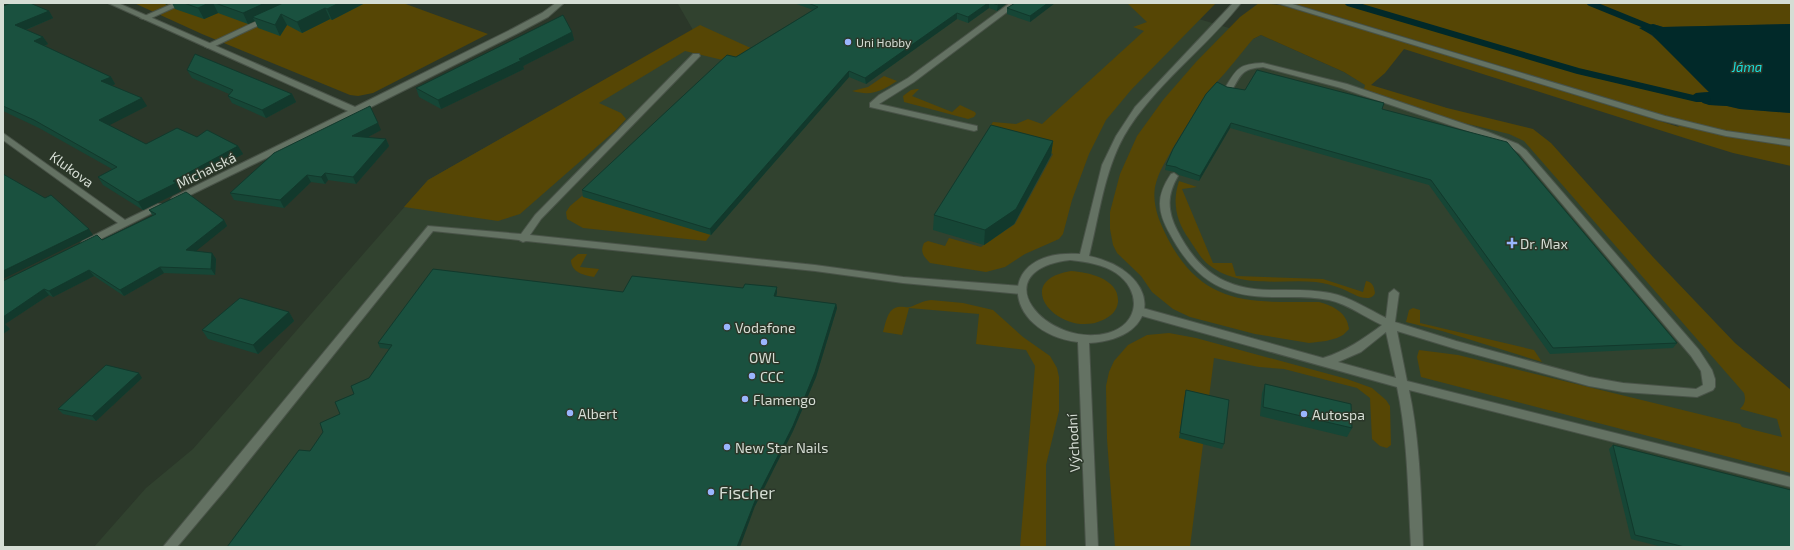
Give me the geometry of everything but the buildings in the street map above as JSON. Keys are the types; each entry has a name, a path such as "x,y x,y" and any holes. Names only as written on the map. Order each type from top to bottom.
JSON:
{"street":[{"path":"112,3 356,111"},
{"path":"144,18 180,3"},
{"name":"Michalská","path":"74,249 356,111 536,20 560,3"},
{"path":"974,128 873,105 882,97 911,80 1015,3"},
{"path":"1084,258 1106,165 1120,136 1138,109 1237,3"},
{"path":"1281,3 1490,65 1671,122 1751,139 1791,143"},
{"path":"208,46 277,15"},
{"path":"523,239 538,218 696,56"},
{"path":"1174,176 1165,194 1164,206 1168,220 1184,249 1199,270 1210,279 1240,291 1255,294 1306,294 1331,297 1348,303 1390,324 1453,344 1557,373 1612,386 1697,393 1709,387 1709,379 1706,370 1690,348 1641,288 1523,152 1515,146 1485,134 1344,86 1263,65 1248,66 1239,71 1228,88"},
{"name":"Klukova","path":"3,136 125,224"},
{"path":"169,547 227,479 431,228 523,239 815,268 903,280 1021,290"},
{"path":"1058,258 1084,258 1100,261 1115,268 1127,277 1136,288 1140,300 1139,311 1135,320 1128,327 1119,332 1108,336 1083,339 1063,335 1045,327 1032,316 1024,304 1021,290 1026,277 1036,266 1058,258"},
{"path":"1394,294 1390,324 1403,384 1413,467 1417,547"},
{"path":"1139,311 1322,363 1791,482"},
{"path":"1322,363 1341,357 1357,349 1390,324"},
{"name":"Východní","path":"1083,339 1092,547"}],"shaded area":[{"path":"134,3 403,3 488,34 373,93 358,96 350,95 202,34"},
{"path":"1127,3 1216,3 1131,90 1106,120 1089,154 1072,200 1063,234 1059,239 1025,254 1005,267 986,272 930,263 922,251 924,243 928,241 945,246 949,238 981,247 1015,224 1053,154 990,126 993,122 1016,124 1028,119 1042,124 1144,31 1133,27 1147,22"},
{"path":"1203,3 1192,17 1229,28 1253,39 1261,35 1344,72 1369,87 1532,132 1791,424 1791,547 94,547 146,488 193,449 428,180 693,30 678,4"},
{"path":"1259,3 1280,5 1325,18 1679,127 1671,118 1292,3 1791,3 1791,24 1663,27 1653,24 1640,28 1659,41 1709,92 1696,93 1694,96 1703,103 1740,109 1791,113 1791,166 1733,153 1404,49 1385,73 1371,85 1447,108 1533,129 1551,143 1653,257 1735,343 1791,390 1791,473 1421,377 1417,357 1419,350 1458,355 1740,424 1742,427 1782,437 1777,419 1740,409 1745,402 1744,393 1524,141 1509,134 1460,122 1364,89 1365,85 1344,72 1261,35 1253,39 1210,90 1174,146 1156,181 1154,194 1157,214 1168,239 1182,261 1197,278 1214,289 1232,296 1251,300 1272,302 1319,302 1334,308 1342,314 1348,323 1349,329 1337,338 1309,343 1255,334 1190,317 1173,309 1152,292 1141,276 1117,253 1113,245 1110,229 1110,212 1120,174 1137,136 1163,100 1196,62 1240,17"},
{"path":"700,25 839,88 685,51 599,103 621,113 626,119 616,130 520,214 498,221 404,207 428,180"},
{"path":"884,76 897,81 876,92 865,93 852,91 868,87"},
{"path":"919,89 912,96 952,112 960,105 975,112 976,114 974,117 968,119 904,102 903,96 911,90"},
{"path":"1179,181 1197,187 1182,189 1213,263 1232,263 1236,276 1323,279 1363,292 1366,281 1373,285 1375,294 1369,298 1365,298 1343,289 1322,283 1247,280 1221,272 1203,260 1181,225 1176,211 1176,196"},
{"path":"582,196 711,234 706,241 583,228 567,219 566,212 570,206"},
{"path":"578,254 587,254 580,267 599,269 594,277 582,274 575,270 571,260"},
{"path":"1071,271 1086,273 1102,278 1114,288 1117,294 1118,302 1115,311 1111,315 1103,320 1087,324 1071,322 1058,316 1048,307 1042,296 1044,286 1053,277"},
{"path":"931,300 963,303 993,310 1023,337 1050,356 1057,368 1059,377 1059,411 1046,465 1046,547 1020,547 1035,366 1026,350 976,344 979,314 909,308 902,335 883,332 889,313 894,308 910,307"},
{"path":"1413,308 1420,310 1420,323 1534,350 1542,362 1442,331 1406,322 1409,310"},
{"path":"1169,333 1196,338 1347,379 1372,388 1386,400 1390,406 1391,445 1387,448 1380,446 1372,439 1370,398 1357,388 1284,369 1259,367 1214,358 1190,547 1115,547 1107,439 1106,386 1109,372 1114,361 1128,345 1147,335"}],"water":[{"name":"Jáma","path":"1653,24 1663,27 1791,24 1791,113 1740,109 1703,103 1693,95 1696,93 1709,92 1652,35 1639,28"}],"waterway":[{"path":"1348,3 1578,71 1697,99 1708,99"},
{"path":"1590,3 1654,29"}],"place":[{"name":"Uni Hobby","path":"848,42"},
{"name":"Dr. Max","path":"1512,243"},
{"name":"Vodafone","path":"727,327"},
{"name":"OWL","path":"764,342"},
{"name":"CCC","path":"752,376"},
{"name":"Flamengo","path":"745,399"},
{"name":"Albert","path":"570,413"},
{"name":"Autospa","path":"1304,414"},
{"name":"New Star Nails","path":"727,447"},
{"name":"Fischer","path":"711,492"}]}
